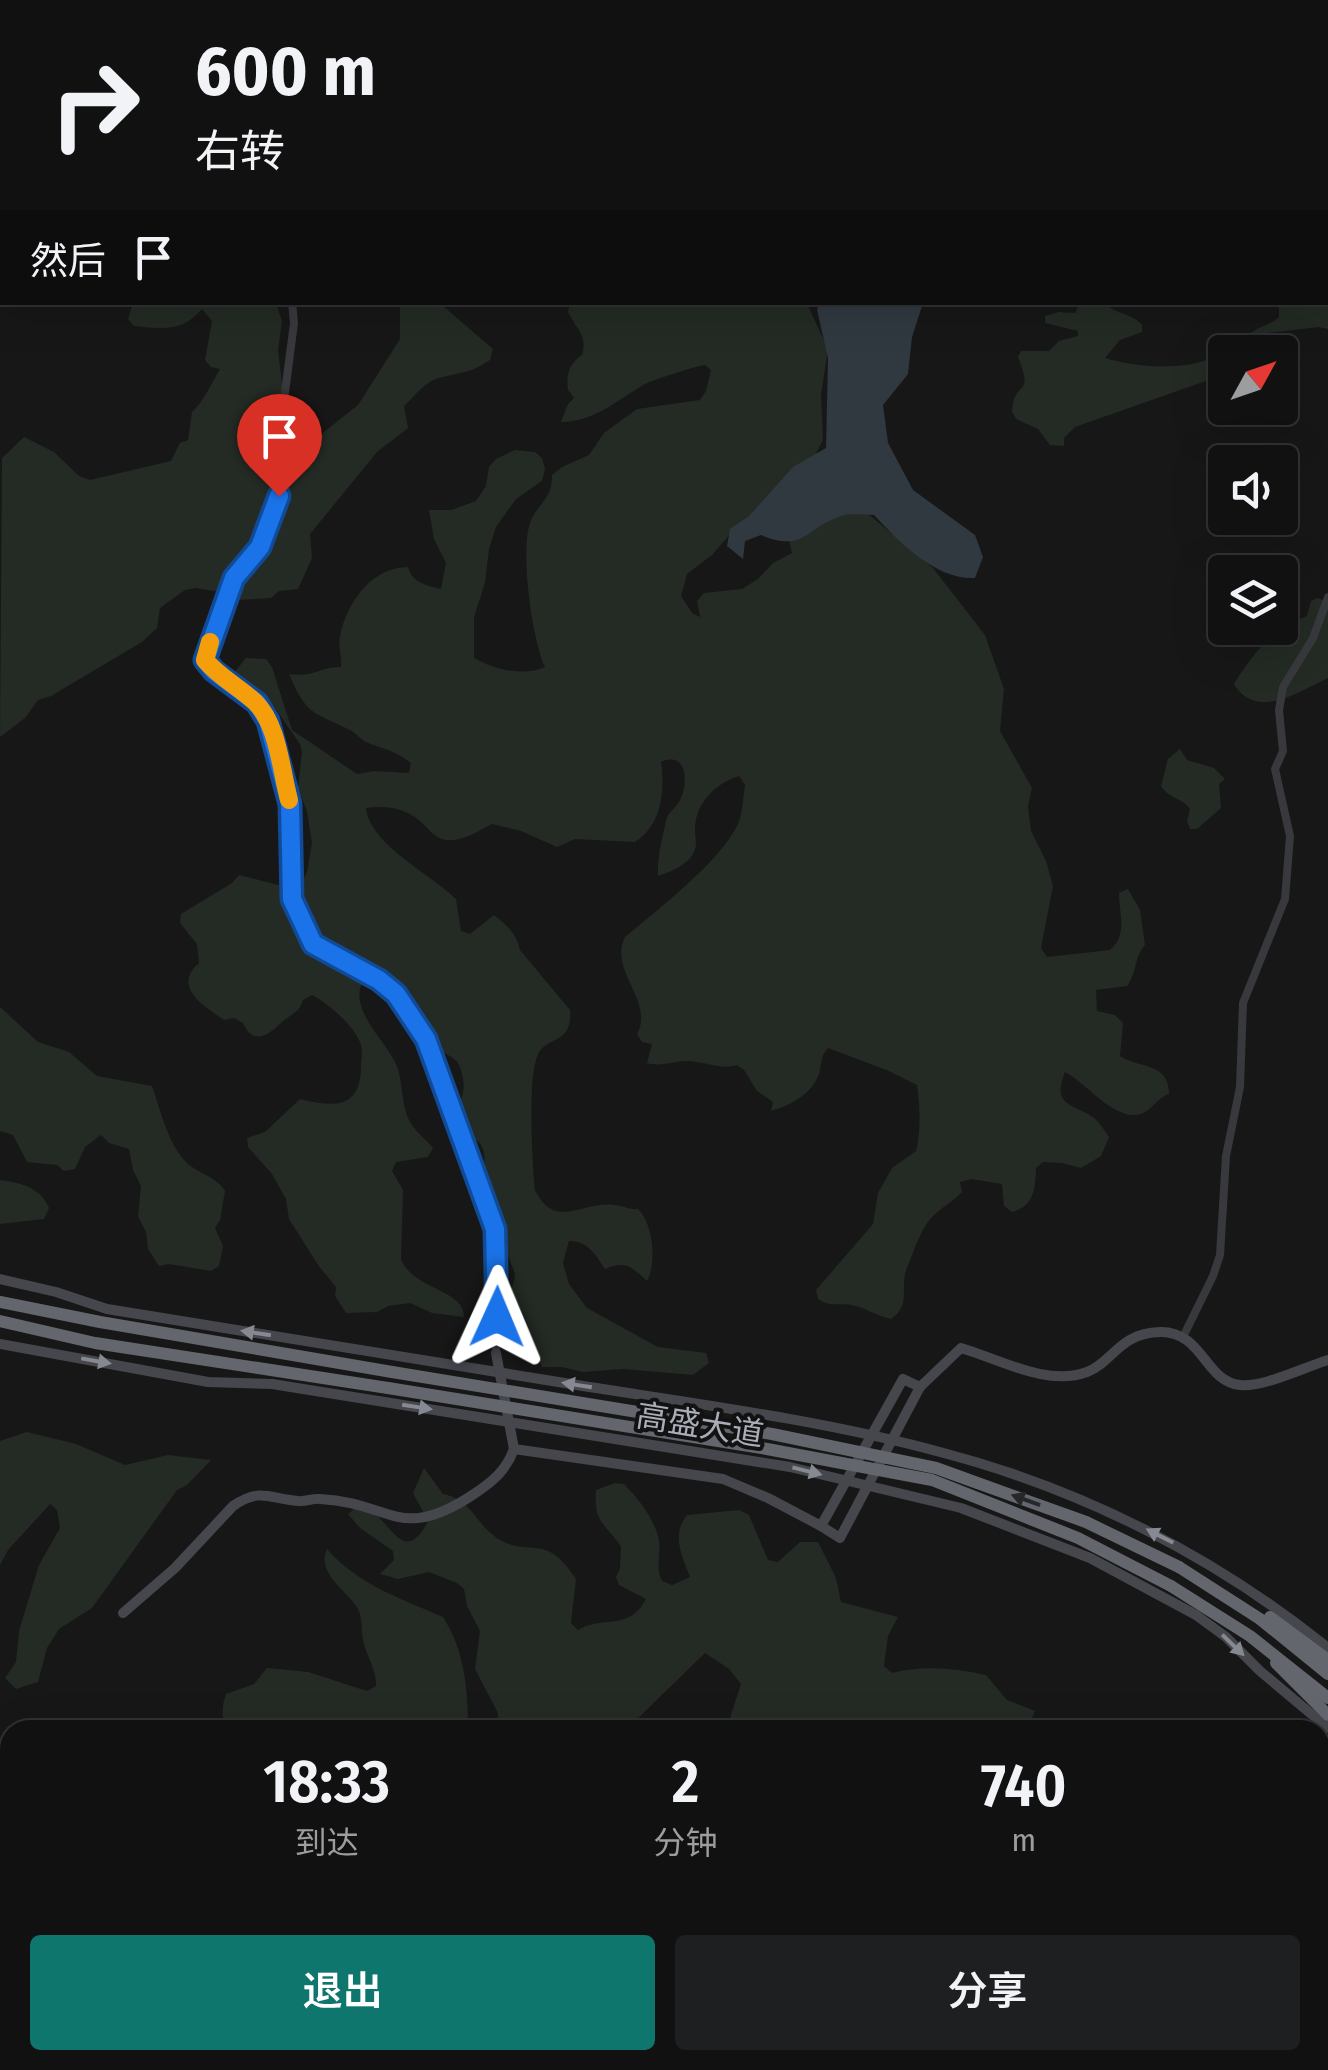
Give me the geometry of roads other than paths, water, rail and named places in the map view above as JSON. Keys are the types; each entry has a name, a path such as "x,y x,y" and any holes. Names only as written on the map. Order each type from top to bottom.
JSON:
{"highway":[{"path":"0,1294 100,1322"},
{"name":"高盛大道","path":"0,1302 772,1434 936,1468 1086,1522 1179,1567 1260,1619 1328,1674"},
{"name":"高盛大道","path":"0,1321 96,1343 767,1449 932,1480 1078,1538 1171,1586 1250,1636 1328,1698"},
{"path":"0,1330 96,1343"},
{"path":"1203,1583 1266,1614 1328,1660"},
{"path":"1250,1636 1328,1715"}],"main road":[{"name":"高盛大道","path":"0,1279 56,1292 107,1310 776,1417 940,1451 1046,1486 1143,1528 1190,1552 1277,1607 1328,1648"},
{"path":"514,1449 723,1479 768,1498 840,1538 920,1387 960,1348 1040,1374 1072,1374 1090,1371 1118,1346 1138,1336 1162,1332 1183,1336 1219,1375 1234,1385 1252,1386 1328,1360"},
{"name":"高盛大道","path":"0,1344 208,1382 272,1384 752,1461 927,1499 988,1517 1090,1558 1139,1583 1226,1636 1260,1671 1318,1720"},
{"path":"124,1614 175,1568 232,1506 244,1499 263,1493 301,1502 318,1498 393,1518 420,1520 452,1508 494,1480 514,1449 496,1353"},
{"path":"821,1526 903,1379 920,1387"}],"street":[{"path":"292,305 279,496 260,547 234,578 205,660 257,703 268,721 290,804 292,899 313,944 379,980 396,994 426,1039 495,1229 496,1353"},
{"path":"1183,1336 1220,1255 1226,1156 1240,1087 1243,1003 1285,899 1290,836 1275,769 1283,751 1283,687 1313,638 1328,596"}]}
